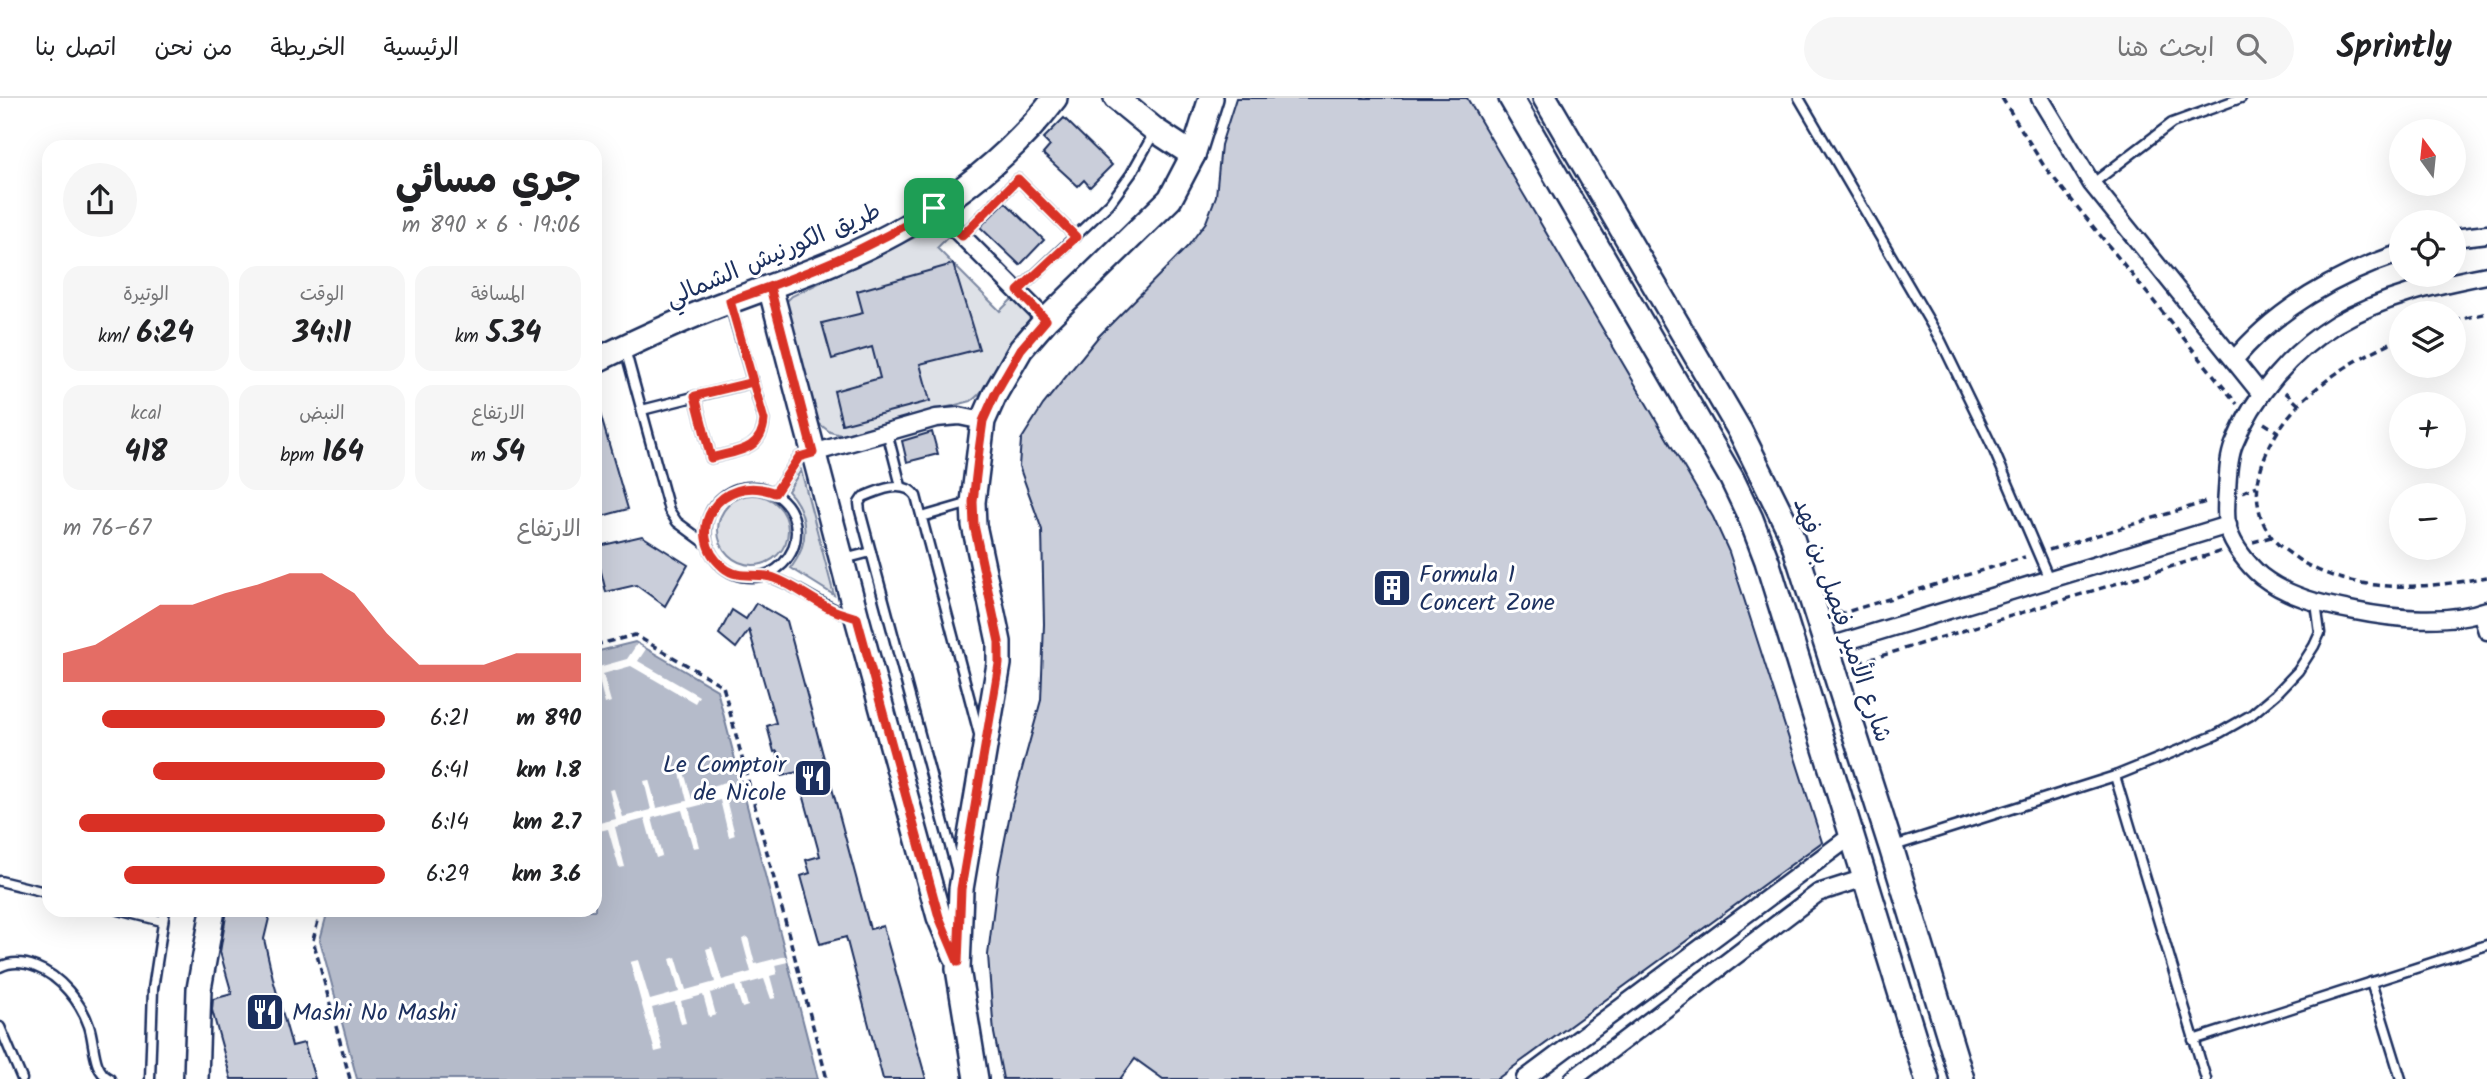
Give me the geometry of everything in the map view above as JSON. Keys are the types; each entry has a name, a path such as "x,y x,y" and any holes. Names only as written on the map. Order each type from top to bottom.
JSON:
{"main road":[{"name":"طريق الكورنيش الشمالي","path":"602,357 883,238 934,208 993,164 1055,98"},
{"path":"1116,98 1193,155"},
{"path":"976,1079 965,1022 958,962 961,889 995,693 999,642 974,525 973,502 983,421 1021,349 1046,320 1170,199 1193,155 1212,98"},
{"path":"1511,98 1702,426 1751,519 1767,561 1927,1079"},
{"name":"شارع الأمير فيصل بن فهد","path":"1545,98 1756,461 1790,532 1962,1079"},
{"path":"770,287 939,917 958,962"},
{"path":"196,1079 199,989 212,917"}],"street":[{"path":"2040,98 2092,184 2261,394"},
{"path":"934,208 1046,320"},
{"path":"2466,237 2487,234"},
{"path":"2234,360 2273,321 2318,291 2364,265 2389,257"},
{"path":"2487,275 2424,288 2367,308 2335,325 2302,350 2261,394 2233,446 2228,474 2228,525 2245,560 2262,577 2282,589 2316,603 2397,618 2459,616 2484,611 2487,631"},
{"path":"813,453 936,418 959,416 983,421"},
{"path":"1827,648 2228,525"},
{"path":"1525,1079 1851,836"},
{"path":"1573,1079 1818,893 1865,878"}],"lane":[{"path":"1800,98 1941,341 1992,446 2049,579"},
{"path":"2092,184 2172,123 2241,98"},
{"path":"1018,291 1076,237 1122,187 1156,130"},
{"path":"962,236 1018,179 1076,237"},
{"path":"695,396 711,458 750,448 763,432 764,420 730,301"},
{"path":"624,346 669,510 677,522 708,545"},
{"path":"642,410 753,382"},
{"path":"887,432 901,486"},
{"path":"775,493 799,457 813,453"},
{"path":"961,889 871,552 859,503 863,497 901,486 912,490 922,517 984,752"},
{"path":"745,487 760,487 775,493 787,503 797,532 788,559 778,569 765,575 736,575 714,558 708,545 706,530 709,514 718,501 730,492 745,487"},
{"path":"922,517 973,502"},
{"path":"842,560 871,552"},
{"path":"765,575 832,610 857,618"},
{"path":"1891,847 2115,776 2216,734 2250,715 2276,694 2298,670 2314,646 2320,633 2316,603"},
{"path":"2115,776 2206,1079"},
{"path":"2,879 42,891"},
{"path":"146,917 162,921"},
{"path":"150,1079 153,989 163,917"},
{"path":"2193,1040 2487,945"},
{"path":"0,967 9,962 25,963 55,978 80,1007 88,1023 99,1069 110,1079"},
{"path":"2371,982 2401,1079"},
{"path":"0,1027 22,1079"}],"path":[{"path":"2003,98 2044,166 2232,401 2240,407"},
{"path":"2466,318 2487,313"},
{"path":"2389,344 2348,365 2310,394 2278,432 2265,455 2257,486 2261,516 2271,537 2306,564 2356,582 2430,586 2487,578"},
{"path":"2284,391 2299,405"},
{"path":"2262,422 2278,432"},
{"path":"2239,494 2257,486"},
{"path":"1833,604 1836,612 1843,613 2206,502"},
{"path":"2252,542 2271,537"},
{"path":"1857,663 2222,551"},
{"path":"602,643 635,635 723,686 827,1079"},
{"path":"319,917 313,940 350,1079"}],"shaded area":[{"path":"938,226 949,236 937,248 1000,311 1013,298 1029,314 1030,319 1003,355 986,386 971,401 841,435 830,432 813,419 784,311 786,302 792,296"},
{"path":"801,470 834,595 791,568 801,549 804,529 800,509 788,491"},
{"path":"753,495 778,505 788,530 778,555 753,565 728,555 718,530 728,505"}],"water":[{"path":"635,642 717,690 818,1079 357,1079 320,940 326,917 602,917 602,650"}],"pier":[{"path":"637,644 646,649 638,661 699,696 695,703 631,666 603,674 611,702 605,704 602,666 627,659"},
{"path":"684,772 692,799 709,795 707,787 726,782 727,786 741,783 742,789 728,792 729,797 726,799 735,835 729,837 720,800 689,808 699,847 693,848 682,810 652,818 662,856 656,858 645,819 615,827 625,867 619,868 608,829 602,830 602,822 616,819 609,790 614,789 623,817 651,810 644,781 649,780 657,808 687,801 680,773"},
{"path":"748,937 755,964 786,956 788,962 775,965 777,974 770,976 776,998 771,999 764,979 742,985 748,1006 742,1008 735,986 710,993 716,1015 709,1017 703,995 681,1001 686,1023 681,1024 675,1002 652,1008 663,1050 655,1052 630,962 638,960 650,1000 679,992 670,959 676,957 686,990 715,982 706,949 712,947 722,980 751,972 742,939"}],"building":[{"name":"Formula 1 Concert Zone","path":"1236,98 1467,98 1713,517 1729,552 1822,842 1497,1079 1163,1079 1135,1059 1120,1079 1003,1079 994,1033 988,955 998,874 1011,809 1041,700 1044,624 1042,530 1019,466 1021,440 1043,405 1098,337 1188,246 1206,222 1216,196 1221,145"},
{"path":"1064,118 1112,165 1090,187 1084,180 1078,186 1043,154 1050,146 1043,139"},
{"path":"1005,202 1044,240 1020,265 980,227"},
{"path":"953,264 979,349 920,364 930,401 842,424 834,391 880,378 872,347 832,359 822,323 863,313 857,291"},
{"path":"602,420 628,509 602,516"},
{"path":"932,432 938,454 907,462 902,441"},
{"path":"642,536 688,565 665,606 636,585 606,592 602,576 602,545"},
{"path":"756,603 787,621 870,929 883,926 926,1079 883,1079 846,937 820,944 801,876 810,873 806,860 820,856 797,772 782,776 777,751 774,752 767,726 776,723 749,630 736,648 719,634 732,610 746,619"},
{"path":"226,917 269,917 264,939 274,983 292,1046 304,1043 315,1079 231,1079 212,1010 213,999 232,994 220,952"}],"place":[{"name":"Formula 1 Concert Zone","path":"1392,588"},
{"name":"Le Comptoir de Nicole","path":"813,778"},
{"name":"Mashi No Mashi","path":"265,1012"}],"route":[{"path":"934,208 906,226 860,249 730,301 764,420 763,432 750,448 711,458 695,396 753,382 730,301 770,287 813,453 799,457 775,493 760,487 745,487 730,492 718,501 709,514 706,530 708,545 714,558 736,575 765,575 775,578 832,610 857,618 939,917 958,962 961,889 999,664 999,642 974,525 973,502 983,421 1021,349 1046,320 1018,291 1076,237 1018,179 962,236 934,208"}]}
